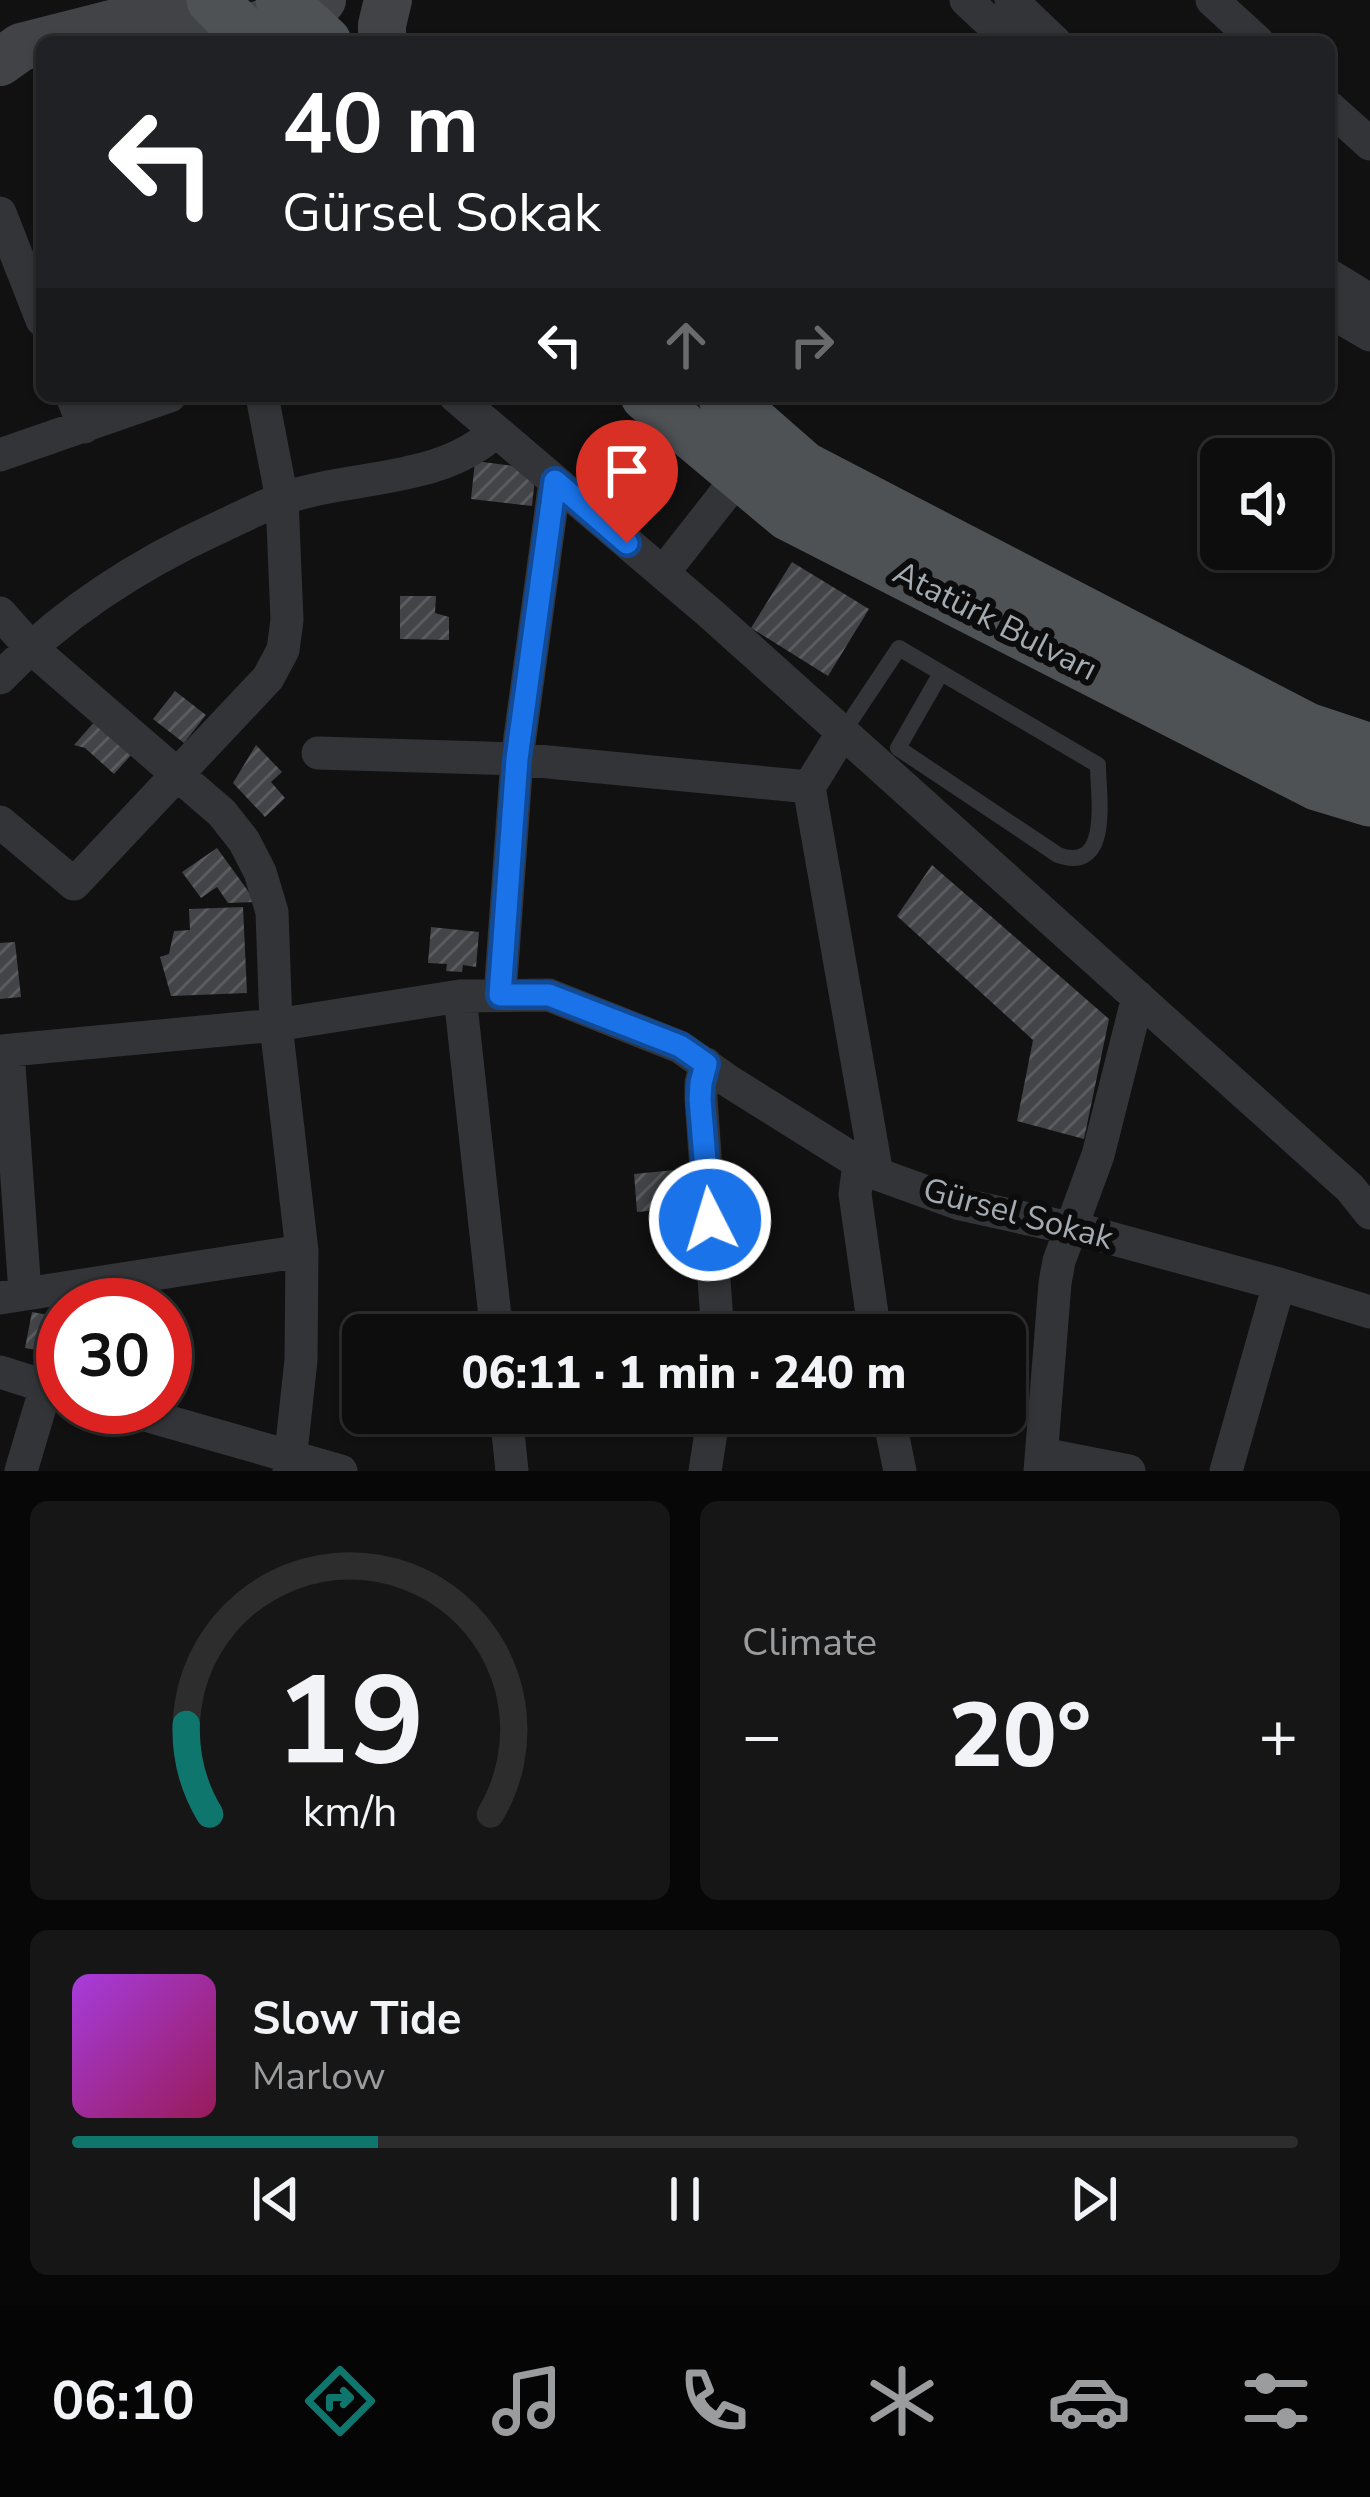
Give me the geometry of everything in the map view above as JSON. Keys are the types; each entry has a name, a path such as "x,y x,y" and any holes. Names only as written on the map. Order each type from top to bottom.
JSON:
{"main road":[{"path":"17,58 39,19 70,0"},
{"path":"382,36 388,0"},
{"path":"148,36 267,16"},
{"path":"201,36 267,16"},
{"name":"Atatürk Bulvarı","path":"653,402 788,515 1317,785 1370,801"},
{"name":"Atatürk Bulvarı","path":"730,402 805,466 1307,728 1370,749"}],"street":[{"path":"967,0 1005,36"},
{"path":"1011,0 1049,36"},
{"path":"1212,0 1250,36"},
{"path":"1335,112 1370,144"},
{"path":"0,213 36,305"},
{"path":"1351,290 1370,335"},
{"path":"0,454 78,411 133,402"},
{"path":"0,822 74,884 268,678 283,650 287,620 282,499 263,402"},
{"path":"462,402 843,732 1350,1188 1370,1213"},
{"path":"0,678 74,610 174,548 282,499 447,462 481,446 496,431"},
{"path":"663,574 739,476"},
{"path":"500,995 517,759 555,481"},
{"path":"0,614 30,647 222,813 260,872 272,912 276,1025 302,1250 301,1360 291,1464"},
{"path":"843,732 808,787 868,1169 855,1194 872,1314"},
{"path":"318,753 517,759 808,787"},
{"name":"Gürsel Sokak","path":"4,1051 276,1025 460,996 549,995 680,1046 868,1169 960,1204 1072,1228 1370,1312"},
{"path":"460,996 495,1314"},
{"path":"1129,1471 1041,1462 1055,1283 1098,1155 1138,997"},
{"path":"4,1051 13,1296 302,1250"},
{"path":"706,1064 700,1099 716,1314"},
{"path":"1226,1471 1279,1284"},
{"path":"0,1372 36,1383"},
{"path":"192,1432 291,1464 341,1471"},
{"path":"21,1471 36,1434"},
{"path":"508,1434 512,1471"},
{"path":"705,1471 711,1434"},
{"path":"892,1434 900,1471"}],"lane":[{"path":"843,732 898,648 1098,764 1098,840 1089,853 1074,859 1058,854 898,748 941,674"}],"building":[{"path":"475,461 536,469 532,506 471,499"},
{"path":"792,562 869,609 828,676 751,628"},
{"path":"400,596 436,596 435,613 449,617 449,640 400,639"},
{"path":"175,691 206,715 184,743 153,719"},
{"path":"96,720 133,753 114,774 85,748 74,745"},
{"path":"256,745 282,772 271,782 285,798 265,817 233,783"},
{"path":"217,848 256,902 228,903 217,887 201,898 182,872"},
{"path":"932,865 1109,1019 1084,1139 1017,1121 1033,1040 897,916"},
{"path":"243,907 247,993 171,996 160,957 169,954 174,931 190,930 189,909"},
{"path":"431,927 479,932 476,967 463,965 462,972 446,971 447,964 428,963"},
{"path":"15,942 21,997 0,999 0,943"},
{"path":"675,1170 678,1208 637,1212 634,1174"},
{"path":"32,1312 36,1313 36,1350 25,1348"}],"route":[{"path":"627,543 555,481 517,759 500,995 549,995 680,1046 706,1064 700,1099 710,1220"}]}
